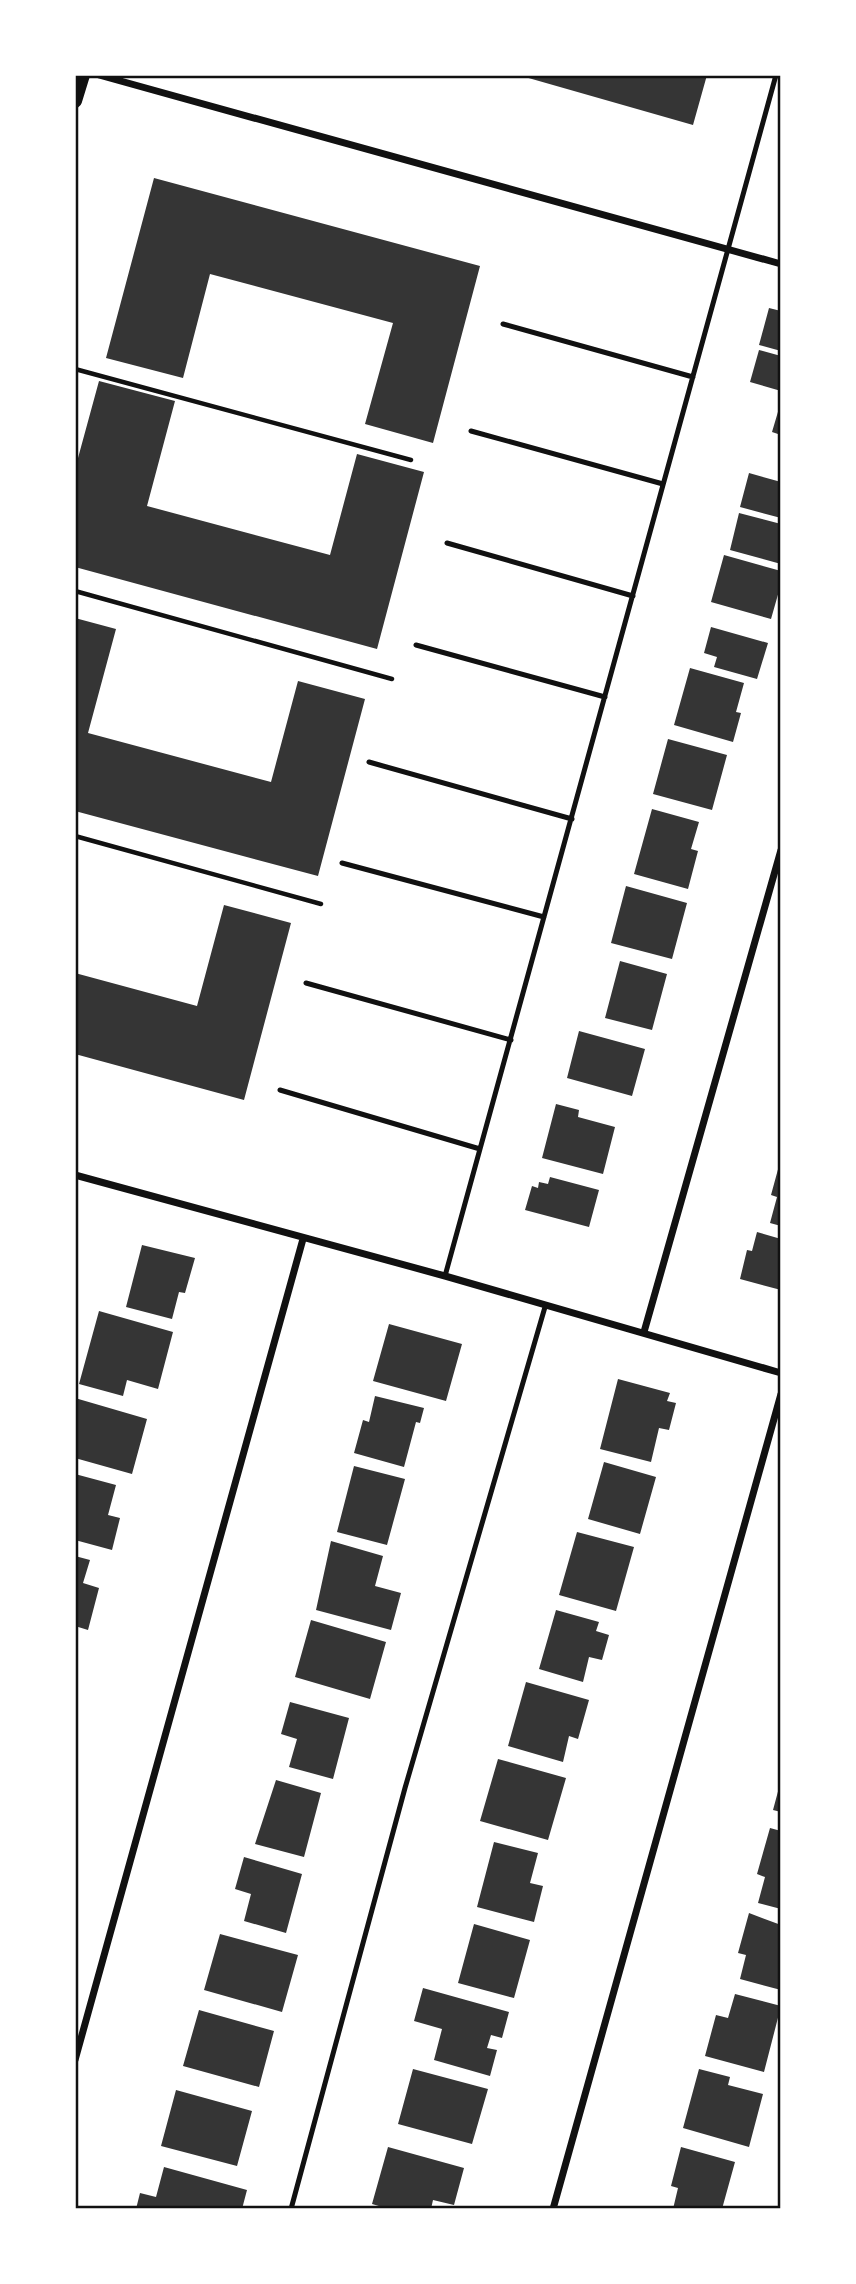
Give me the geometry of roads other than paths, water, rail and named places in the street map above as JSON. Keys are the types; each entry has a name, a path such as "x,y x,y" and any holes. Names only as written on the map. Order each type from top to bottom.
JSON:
{"main road":[{"path":"75,102 83,75"}],"street":[{"path":"99,75 781,264"},
{"path":"644,1332 781,850"},
{"path":"75,1175 445,1276 781,1373"},
{"path":"75,2060 303,1239"},
{"path":"553,2209 781,1394"}],"lane":[{"path":"445,1276 776,75"},
{"path":"502,324 693,377"},
{"path":"471,431 663,484"},
{"path":"447,543 633,596"},
{"path":"416,645 605,697"},
{"path":"369,762 572,819"},
{"path":"342,863 544,917"},
{"path":"306,983 511,1040"},
{"path":"280,1090 480,1149"},
{"path":"291,2209 405,1788 545,1307"}]}
